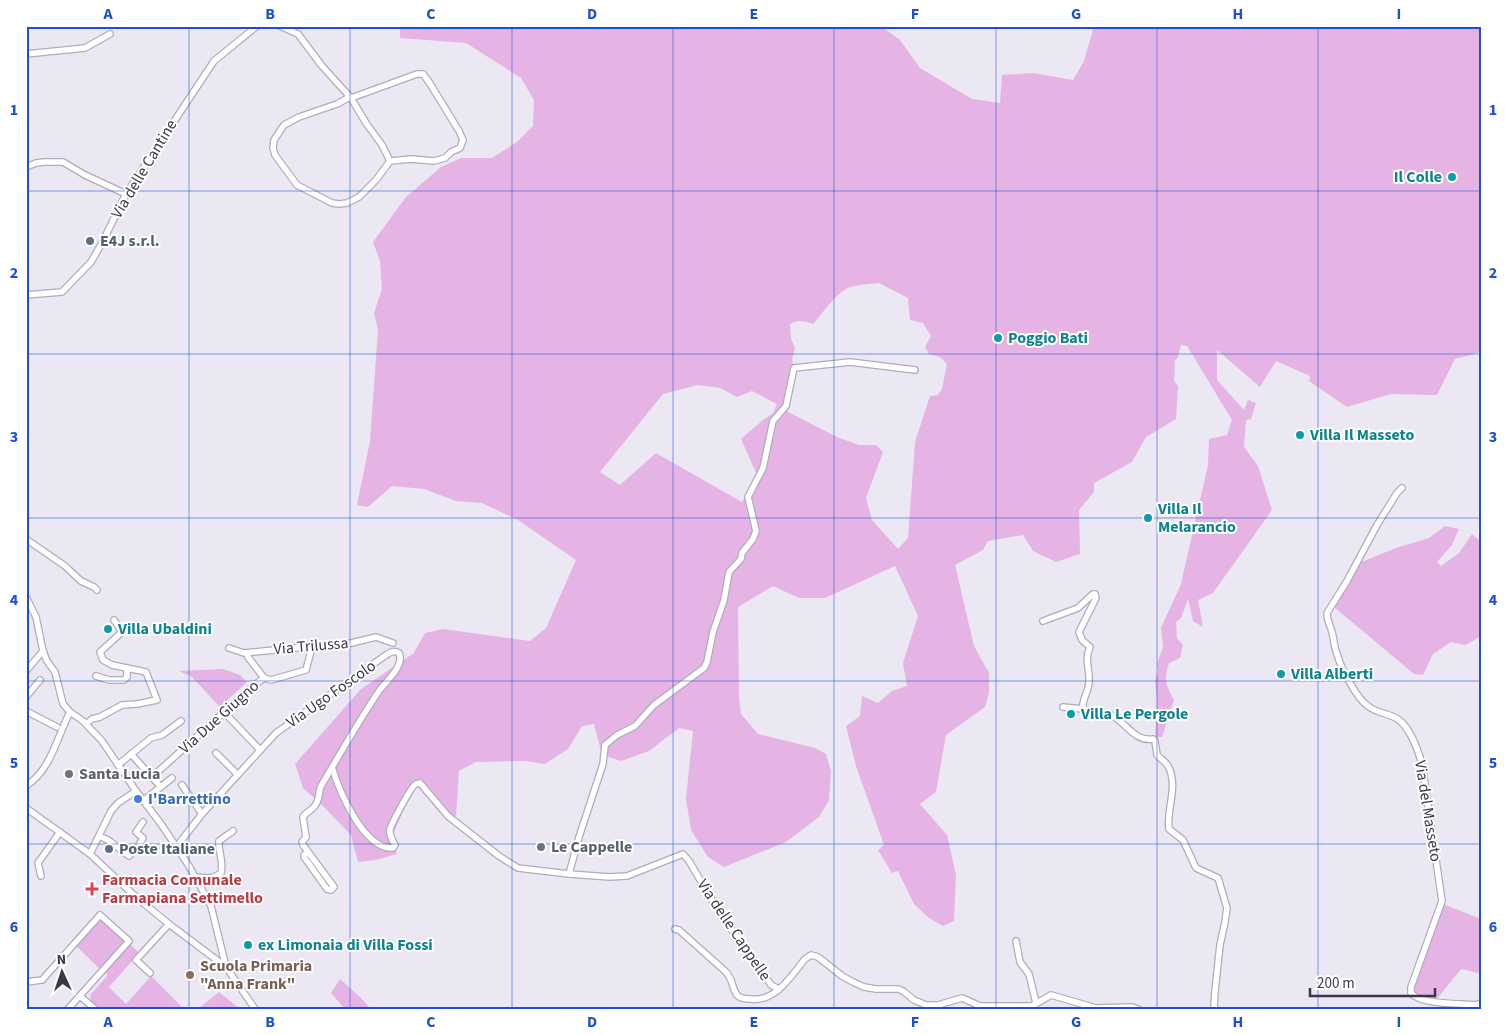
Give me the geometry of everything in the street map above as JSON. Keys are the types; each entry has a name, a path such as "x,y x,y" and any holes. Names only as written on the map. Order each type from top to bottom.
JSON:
{"street":[{"name":"Via delle Cantine","path":"26,296 62,292 91,262 126,194 214,61 257,26"},
{"path":"280,26 298,34 322,66 351,98 382,145 390,161"},
{"path":"26,54 85,48 110,34"},
{"path":"417,74 423,74 449,115 462,140 460,148 451,152 445,158 434,161 411,159 390,161 359,197 347,203 332,203 297,185 275,155 273,148 274,140 284,125 300,117 396,81 417,74"},
{"path":"26,167 36,163 64,162 85,175 126,194"},
{"path":"569,874 603,764 606,745 617,734 635,726 654,705 704,668 707,662 713,632 724,600 729,572 741,559 742,553 756,532 748,497 763,468 773,421 786,406 794,368 850,362 915,370"},
{"name":"Via del Masseto","path":"1402,488 1377,525 1347,581 1327,613 1327,617 1337,655 1358,698 1372,710 1402,722 1417,748 1422,764 1442,900 1411,987 1411,993 1417,999 1476,1005 1481,1003"},
{"path":"26,539 65,566 82,582 97,590"},
{"path":"1043,621 1078,608 1095,594 1095,599 1079,632 1082,640 1090,647 1087,656 1089,685 1083,702 1083,709"},
{"path":"26,597 36,616 43,650 47,661 55,672 63,704 102,741 177,846 211,906 226,966"},
{"path":"86,724 92,719 100,717 122,705 157,700 146,672 106,663 101,657 100,652 122,632 114,620"},
{"name":"Via Trilussa","path":"229,648 237,652 246,653 339,646 376,638 393,643"},
{"name":"Via Due Giugno","path":"246,653 264,678 271,680 306,670 312,647"},
{"path":"26,671 43,650"},
{"name":"Via Ugo Foscolo","path":"177,846 202,814 276,733 386,655 393,651 399,652 401,658 399,665 349,737 332,767"},
{"path":"96,676 109,680 124,680 127,677 128,668"},
{"name":"Via Due Giugno","path":"152,777 264,678"},
{"path":"26,697 40,680"},
{"path":"1063,707 1083,709 1086,712 1110,714 1132,733 1155,741 1157,755 1166,763 1171,775 1169,829 1183,840 1196,868 1218,878 1227,908 1226,922 1220,945 1214,1006 1216,1009"},
{"path":"26,711 59,729"},
{"path":"26,786 33,782 52,755 59,729 70,712"},
{"path":"224,712 260,750"},
{"path":"118,765 151,738 162,735 181,722"},
{"path":"216,753 238,774"},
{"path":"131,754 160,786"},
{"path":"308,852 304,857 327,889 332,890 334,886 302,843 306,836 303,817 316,805 319,789 332,767"},
{"name":"Via delle Cappelle","path":"332,767 337,783 355,818 376,843 388,848 394,848 395,844 391,838 390,830 404,800 414,785 418,783 448,816 499,856 518,868 569,874 610,877 627,876 684,855 723,919 741,941 771,985 779,989"},
{"path":"143,800 172,778"},
{"path":"182,785 202,814"},
{"path":"90,854 111,811 118,803 136,791"},
{"path":"26,808 90,854 136,897 226,966 255,1009"},
{"path":"99,836 108,840 129,856 143,838 136,832 143,822"},
{"path":"196,877 210,879 221,873 222,858 219,841 233,831"},
{"path":"41,876 38,864 60,832"},
{"path":"26,982 42,980 100,915 129,941 68,1009"},
{"path":"150,973 136,960 169,924"},
{"name":"Via delle Cappelle","path":"674,929 679,930 730,976 736,994 740,997 756,1000 773,995 805,959 814,956 853,982 864,987 876,989 898,989 924,1007 937,1007 962,998 980,1008 1032,1006 1051,995 1096,1008 1138,1009"},
{"path":"1016,941 1020,962 1029,974 1036,1004"},
{"path":"80,996 95,1009"}],"shaded area":[{"path":"400,26 881,26 900,40 920,68 972,99 1000,103 1002,75 1033,73 1073,80 1084,61 1094,26 1481,26 1481,352 1455,359 1437,395 1391,394 1347,407 1309,381 1310,376 1276,361 1260,387 1217,350 1217,380 1244,410 1248,400 1256,403 1251,419 1246,420 1244,447 1258,466 1272,510 1213,593 1198,600 1203,627 1193,621 1188,599 1181,618 1176,622 1177,638 1183,645 1180,658 1169,663 1167,669 1166,682 1174,700 1162,737 1155,737 1157,703 1155,681 1158,672 1157,664 1163,647 1161,628 1181,584 1208,465 1209,439 1227,435 1232,420 1187,346 1181,345 1178,357 1175,360 1174,381 1178,386 1176,419 1146,437 1132,462 1094,483 1094,492 1079,510 1080,554 1056,562 1033,551 1023,535 988,541 983,550 955,565 974,646 989,673 989,693 985,707 946,735 936,792 920,804 947,835 956,875 954,921 943,926 929,918 914,904 898,871 892,873 878,850 884,845 856,766 846,726 860,716 862,696 878,703 892,691 907,686 903,663 918,616 895,566 825,598 799,598 773,586 738,607 739,698 741,714 758,734 815,748 826,754 831,771 829,800 819,817 786,842 724,867 708,857 691,830 686,799 693,731 679,728 649,751 621,761 602,755 594,724 582,726 568,749 545,764 525,761 476,762 459,771 456,816 447,821 417,786 404,809 392,837 397,854 376,860 358,862 351,835 303,788 295,764 361,689 414,653 425,633 443,629 530,641 546,628 576,560 518,520 482,503 456,501 424,489 392,486 368,507 357,505 370,441 378,330 374,313 382,289 380,261 373,242 406,197 441,167 461,158 492,158 517,142 533,126 534,100 521,78 466,43 400,38","holes":["879,283 908,298 910,320 923,323 931,336 925,347 929,354 940,357 947,364 942,389 938,395 930,396 915,442 908,538 898,549 872,520 866,498 883,452 876,445 859,445 837,437 788,412 787,391 796,371 792,360 795,348 791,339 790,324 796,321 813,324 843,291 855,286","698,385 720,388 737,397 752,391 777,404 773,413 741,439 757,475 742,502 656,453 620,485 600,472 663,394"]},
{"path":"1445,526 1459,529 1452,545 1437,562 1441,566 1459,553 1472,534 1481,542 1481,638 1465,645 1451,642 1433,654 1423,675 1414,674 1334,607 1359,563 1396,548 1429,538"},
{"path":"223,669 240,675 247,682 220,707 192,677 179,671"},
{"path":"1443,904 1481,919 1481,972 1461,969 1436,1000 1417,997 1413,994 1413,987"},
{"path":"99,918 126,941 101,970 75,945"},
{"path":"129,943 139,953 109,987 126,1004 151,976 184,1009 98,1009 91,1002 90,995 108,975 104,971"},
{"path":"340,979 371,1009 345,1009 331,993"},
{"path":"219,992 240,1009 198,1009"}],"waterway":[{"path":"38,26 58,26"}],"place":[{"name":"Il Colle","path":"1452,177"},
{"name":"E4J s.r.l.","path":"90,241"},
{"name":"Poggio Bati","path":"998,338"},
{"name":"Villa Il Masseto","path":"1300,435"},
{"name":"Villa Il Melarancio","path":"1148,518"},
{"name":"Villa Ubaldini","path":"108,629"},
{"name":"Villa Alberti","path":"1281,674"},
{"name":"Villa Le Pergole","path":"1071,714"},
{"name":"Santa Lucia","path":"69,774"},
{"name":"I'Barrettino","path":"138,799"},
{"name":"Le Cappelle","path":"541,847"},
{"name":"Poste Italiane","path":"109,849"},
{"name":"Farmacia Comunale Farmapiana Settimello","path":"92,889"},
{"name":"ex Limonaia di Villa Fossi","path":"248,945"},
{"name":"Scuola Primaria \"Anna Frank\"","path":"190,975"}]}
